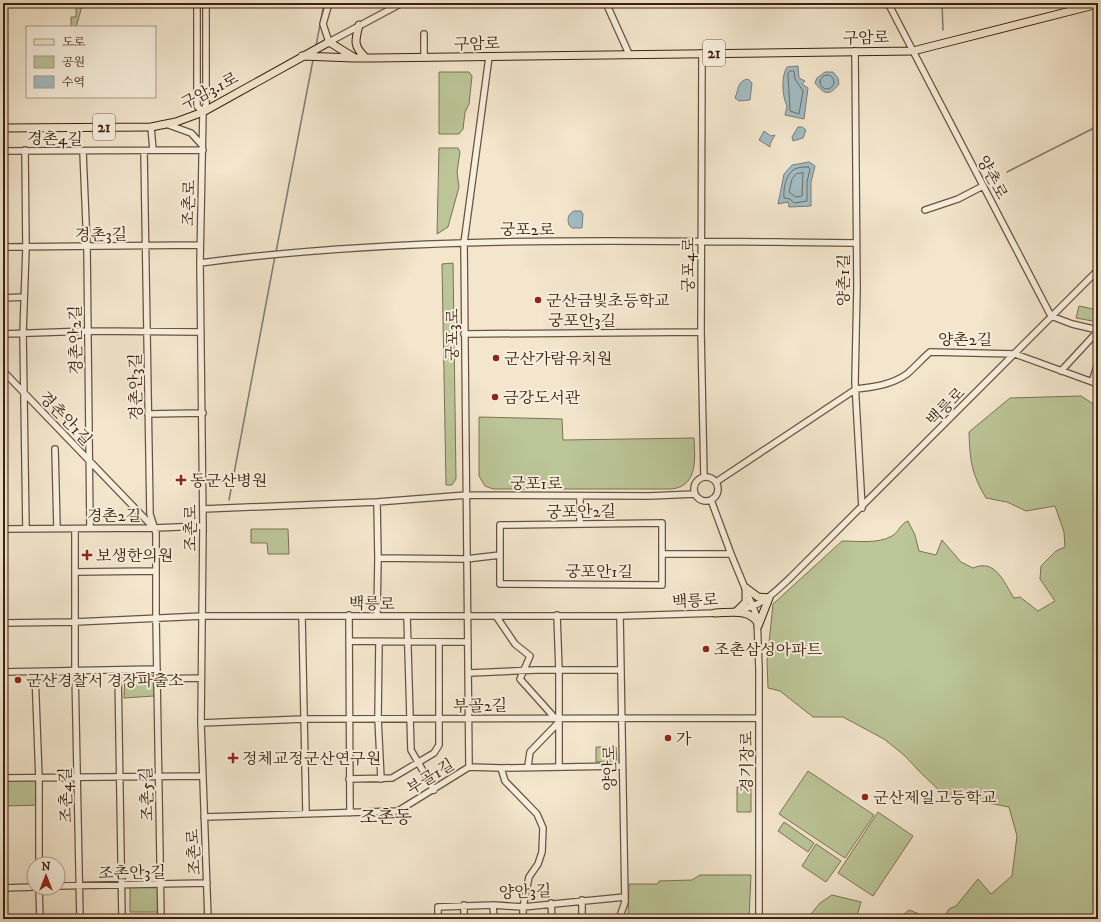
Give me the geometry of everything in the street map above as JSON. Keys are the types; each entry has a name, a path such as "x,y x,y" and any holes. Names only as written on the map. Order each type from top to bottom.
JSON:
{"main road":[{"name":"구암로","path":"302,56 424,58 913,51 1098,4"},
{"path":"359,25 355,42 358,51 366,58"},
{"name":"21","path":"302,56 328,42"},
{"path":"328,42 355,58"},
{"name":"구암3.1로","path":"3,128 151,127 165,124 202,112 302,56"},
{"path":"715,613 748,613 758,624 769,598 758,597 746,588"},
{"path":"738,610 744,606 746,602 746,588"}],"street":[{"name":"조촌로","path":"197,3 197,106 202,112"},
{"name":"조촌로","path":"206,3 206,105 202,112 203,148 200,245 204,616 201,678 201,723 208,919"},
{"path":"329,3 323,24 328,42 402,3"},
{"path":"606,3 629,54"},
{"name":"양촌로","path":"888,3 1051,316"},
{"path":"424,34 424,58"},
{"name":"양촌1길","path":"855,51 856,389 862,508"},
{"name":"궁포4로","path":"702,53 701,332 704,476"},
{"name":"궁포3로","path":"469,767 464,243 489,57"},
{"path":"165,124 191,133 198,138 203,148"},
{"path":"151,127 153,150"},
{"name":"경촌4길","path":"3,150 83,152 203,148"},
{"name":"경촌안1길","path":"25,150 26,248 23,333 26,529"},
{"name":"경촌안3길","path":"144,151 150,514 154,528"},
{"name":"경촌안2길","path":"83,152 87,247 90,528"},
{"path":"926,210 958,199 983,186"},
{"name":"궁포2로","path":"200,263 265,254 464,243 856,243"},
{"name":"경촌3길","path":"3,247 26,248 200,245"},
{"name":"백릉로","path":"3,623 75,622 204,616 620,616 715,613 754,606 769,598 862,508 1098,270"},
{"path":"3,298 24,297"},
{"path":"1051,316 1072,324 1098,331 1061,371"},
{"path":"3,334 88,331 201,332"},
{"name":"궁포안3길","path":"464,334 701,332"},
{"name":"양촌2길","path":"856,389 880,386 893,381 906,374 930,352 1015,354 1098,384"},
{"path":"1092,382 1098,363"},
{"name":"경촌안1길","path":"3,371 90,461"},
{"path":"716,482 856,389"},
{"path":"148,414 202,413"},
{"path":"55,449 57,528"},
{"path":"90,461 154,528"},
{"path":"704,476 711,477 716,482 718,492 711,500 700,500 695,494 695,483 704,476"},
{"name":"궁포1로","path":"203,509 377,502 467,496 695,494"},
{"path":"580,496 580,524"},
{"path":"711,500 731,554 754,606"},
{"path":"376,616 378,558 377,502"},
{"name":"궁포안2길","path":"500,555 500,525 662,523 662,554"},
{"name":"경촌2길","path":"3,529 154,528 203,526"},
{"name":"경촌2길","path":"154,528 156,533 156,571"},
{"name":"경촌2길","path":"75,529 76,572"},
{"path":"662,554 731,554"},
{"name":"궁포안1길","path":"500,555 500,584 662,585 662,554"},
{"path":"378,558 466,559 500,555"},
{"path":"75,622 76,572 156,571 156,618"},
{"name":"경기장로","path":"754,606 758,624 759,919"},
{"path":"349,615 350,813"},
{"path":"302,616 306,813"},
{"path":"407,616 411,750 434,790"},
{"path":"496,616 515,644 530,656 520,679 558,719"},
{"path":"557,616 559,671 559,766"},
{"name":"양안로","path":"619,919 625,897 620,616"},
{"name":"조촌5길","path":"156,618 158,777 162,884 161,919"},
{"name":"조촌4길","path":"75,622 80,919"},
{"path":"350,641 468,642"},
{"path":"379,642 378,718 381,779"},
{"path":"349,779 392,778 434,753 439,745 439,642"},
{"path":"3,672 157,669"},
{"path":"118,670 122,919"},
{"path":"469,672 524,670 621,670"},
{"path":"35,672 39,779 39,856"},
{"path":"157,679 201,678"},
{"name":"부골2길","path":"201,723 349,718 759,718"},
{"path":"528,766 530,752 558,719"},
{"name":"부골1길","path":"204,817 398,811 469,767 501,768 528,766 622,766"},
{"path":"501,768 505,781 537,814 543,828 542,852 538,864 530,877 523,906 523,919"},
{"path":"3,778 39,779 203,776"},
{"name":"조촌안3길","path":"66,886 207,883"},
{"path":"3,888 26,887"},
{"path":"39,896 40,919"},
{"name":"양안3길","path":"438,919 438,907 464,905 523,906 625,897"},
{"path":"582,900 582,919"},
{"path":"551,903 552,919"},
{"path":"464,905 464,919"},
{"path":"493,905 494,919"},
{"path":"381,919 386,919"}],"green space":[{"path":"76,3 83,3 76,26 71,26 71,17 76,17"},
{"path":"439,72 469,72 472,76 469,104 465,112 463,129 459,134 439,134"},
{"path":"439,148 458,148 460,152 457,172 459,187 448,227 437,234"},
{"path":"453,263 456,479 452,485 446,485 442,264"},
{"path":"1079,306 1098,310 1098,322 1076,318"},
{"path":"1081,396 1098,407 1098,919 948,919 946,914 949,909 956,906 978,879 991,894 1012,876 1017,836 1009,807 943,794 904,755 884,739 843,717 813,717 780,691 768,688 767,662 773,604 842,541 868,542 886,539 892,536 903,524 908,521 915,535 919,551 936,555 942,540 961,562 973,568 988,566 993,569 1003,579 1014,598 1020,597 1038,611 1055,601 1040,579 1041,566 1056,551 1065,547 1064,532 1055,506 1026,511 1007,502 986,498 974,474 970,451 969,432 1010,398"},
{"path":"479,417 562,419 563,440 694,438 695,454 693,470 687,483 672,489 493,489 485,486 479,476"},
{"path":"251,529 288,529 289,554 268,554 267,543 251,543"},
{"path":"128,671 149,671 154,678 154,696 124,698 125,674"},
{"path":"596,747 616,747 617,761 596,762"},
{"path":"808,771 874,815 845,858 779,814"},
{"path":"8,779 37,779 41,805 6,806 5,781"},
{"path":"737,787 751,787 751,812 737,812"},
{"path":"878,812 913,836 873,896 838,873"},
{"path":"784,822 814,843 808,852 778,831"},
{"path":"816,844 841,861 826,882 802,866"},
{"path":"700,875 751,875 749,919 628,919 629,884 658,884 659,881 692,880"},
{"path":"130,887 161,887 160,912 130,912"},
{"path":"832,895 861,902 856,919 807,919 820,903"},
{"path":"909,910 924,916 924,919 898,919"}],"water":[{"path":"798,66 799,78 805,81 802,84 808,88 804,119 785,115 787,106 783,92 783,81 785,71 787,67"},
{"path":"825,72 833,72 838,78 839,84 829,92 824,92 815,83 817,78"},
{"path":"748,79 752,83 750,100 739,101 735,98 739,86 744,80"},
{"path":"798,127 802,127 806,130 803,138 793,141 792,137"},
{"path":"764,131 771,136 775,135 770,147 759,140"},
{"path":"809,162 815,166 811,182 811,206 789,207 788,202 778,204 784,174 792,165"},
{"path":"574,211 581,211 583,214 582,228 572,228 569,225 568,217"}],"waterway":[{"path":"316,46 324,3"},
{"path":"942,3 943,30"},
{"path":"276,252 313,60"},
{"path":"1007,172 1098,126"},
{"path":"229,500 275,256"}],"place":[{"name":"군산금빛초등학교","path":"538,300"},
{"name":"군산가람유치원","path":"496,358"},
{"name":"금강도서관","path":"495,397"},
{"name":"동군산병원","path":"181,480"},
{"name":"보생한의원","path":"87,555"},
{"name":"조촌삼성아파트","path":"706,649"},
{"name":"군산경찰서 경장파출소","path":"18,680"},
{"name":"가","path":"668,738"},
{"name":"정체교정군산연구원","path":"233,758"},
{"name":"군산제일고등학교","path":"865,797"}],"district":[{"name":"조촌동","path":"386,817"}]}
